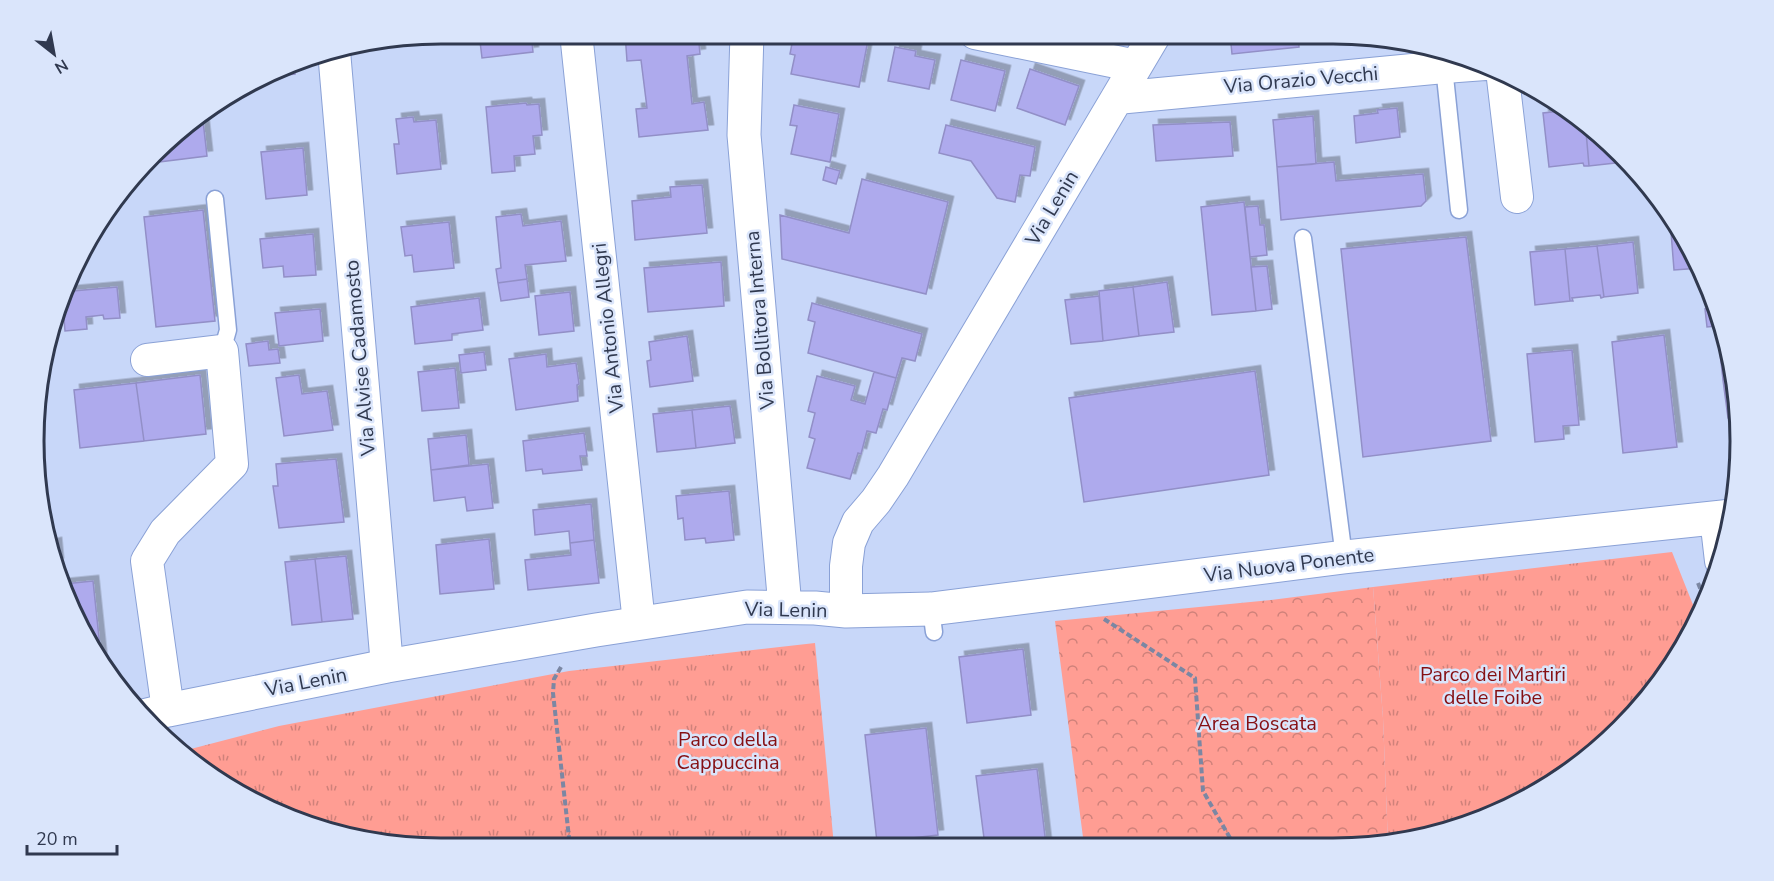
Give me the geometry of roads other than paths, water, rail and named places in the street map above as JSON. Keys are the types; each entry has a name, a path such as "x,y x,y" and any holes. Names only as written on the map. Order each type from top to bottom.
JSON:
{"street":[{"name":"Via Antonio Allegri","path":"577,44 639,623"},
{"name":"Via Bollitora Interna","path":"747,44 744,135 785,607"},
{"path":"1029,44 1136,66"},
{"name":"Via Lenin","path":"156,713 387,666 747,607 846,611 846,566 849,543 858,522 893,476 1149,44"},
{"name":"Via Alvise Cadamosto","path":"335,58 387,666"},
{"name":"Via Orazio Vecchi","path":"1118,98 1463,66"},
{"path":"1503,82 1517,197"},
{"path":"147,360 222,351 232,464 165,532 147,561 156,713"},
{"name":"Via Nuova Ponente","path":"846,611 932,620 1344,557 1723,517"}],"lane":[{"path":"1444,67 1459,210"},
{"path":"215,199 228,330 222,351"},
{"path":"1303,238 1344,557"}],"park label":[{"name":"Parco dei Martiri delle Foibe","path":"1493,686"},
{"name":"Area Boscata","path":"1257,723"},
{"name":"Parco della Cappuccina","path":"728,750"}]}
